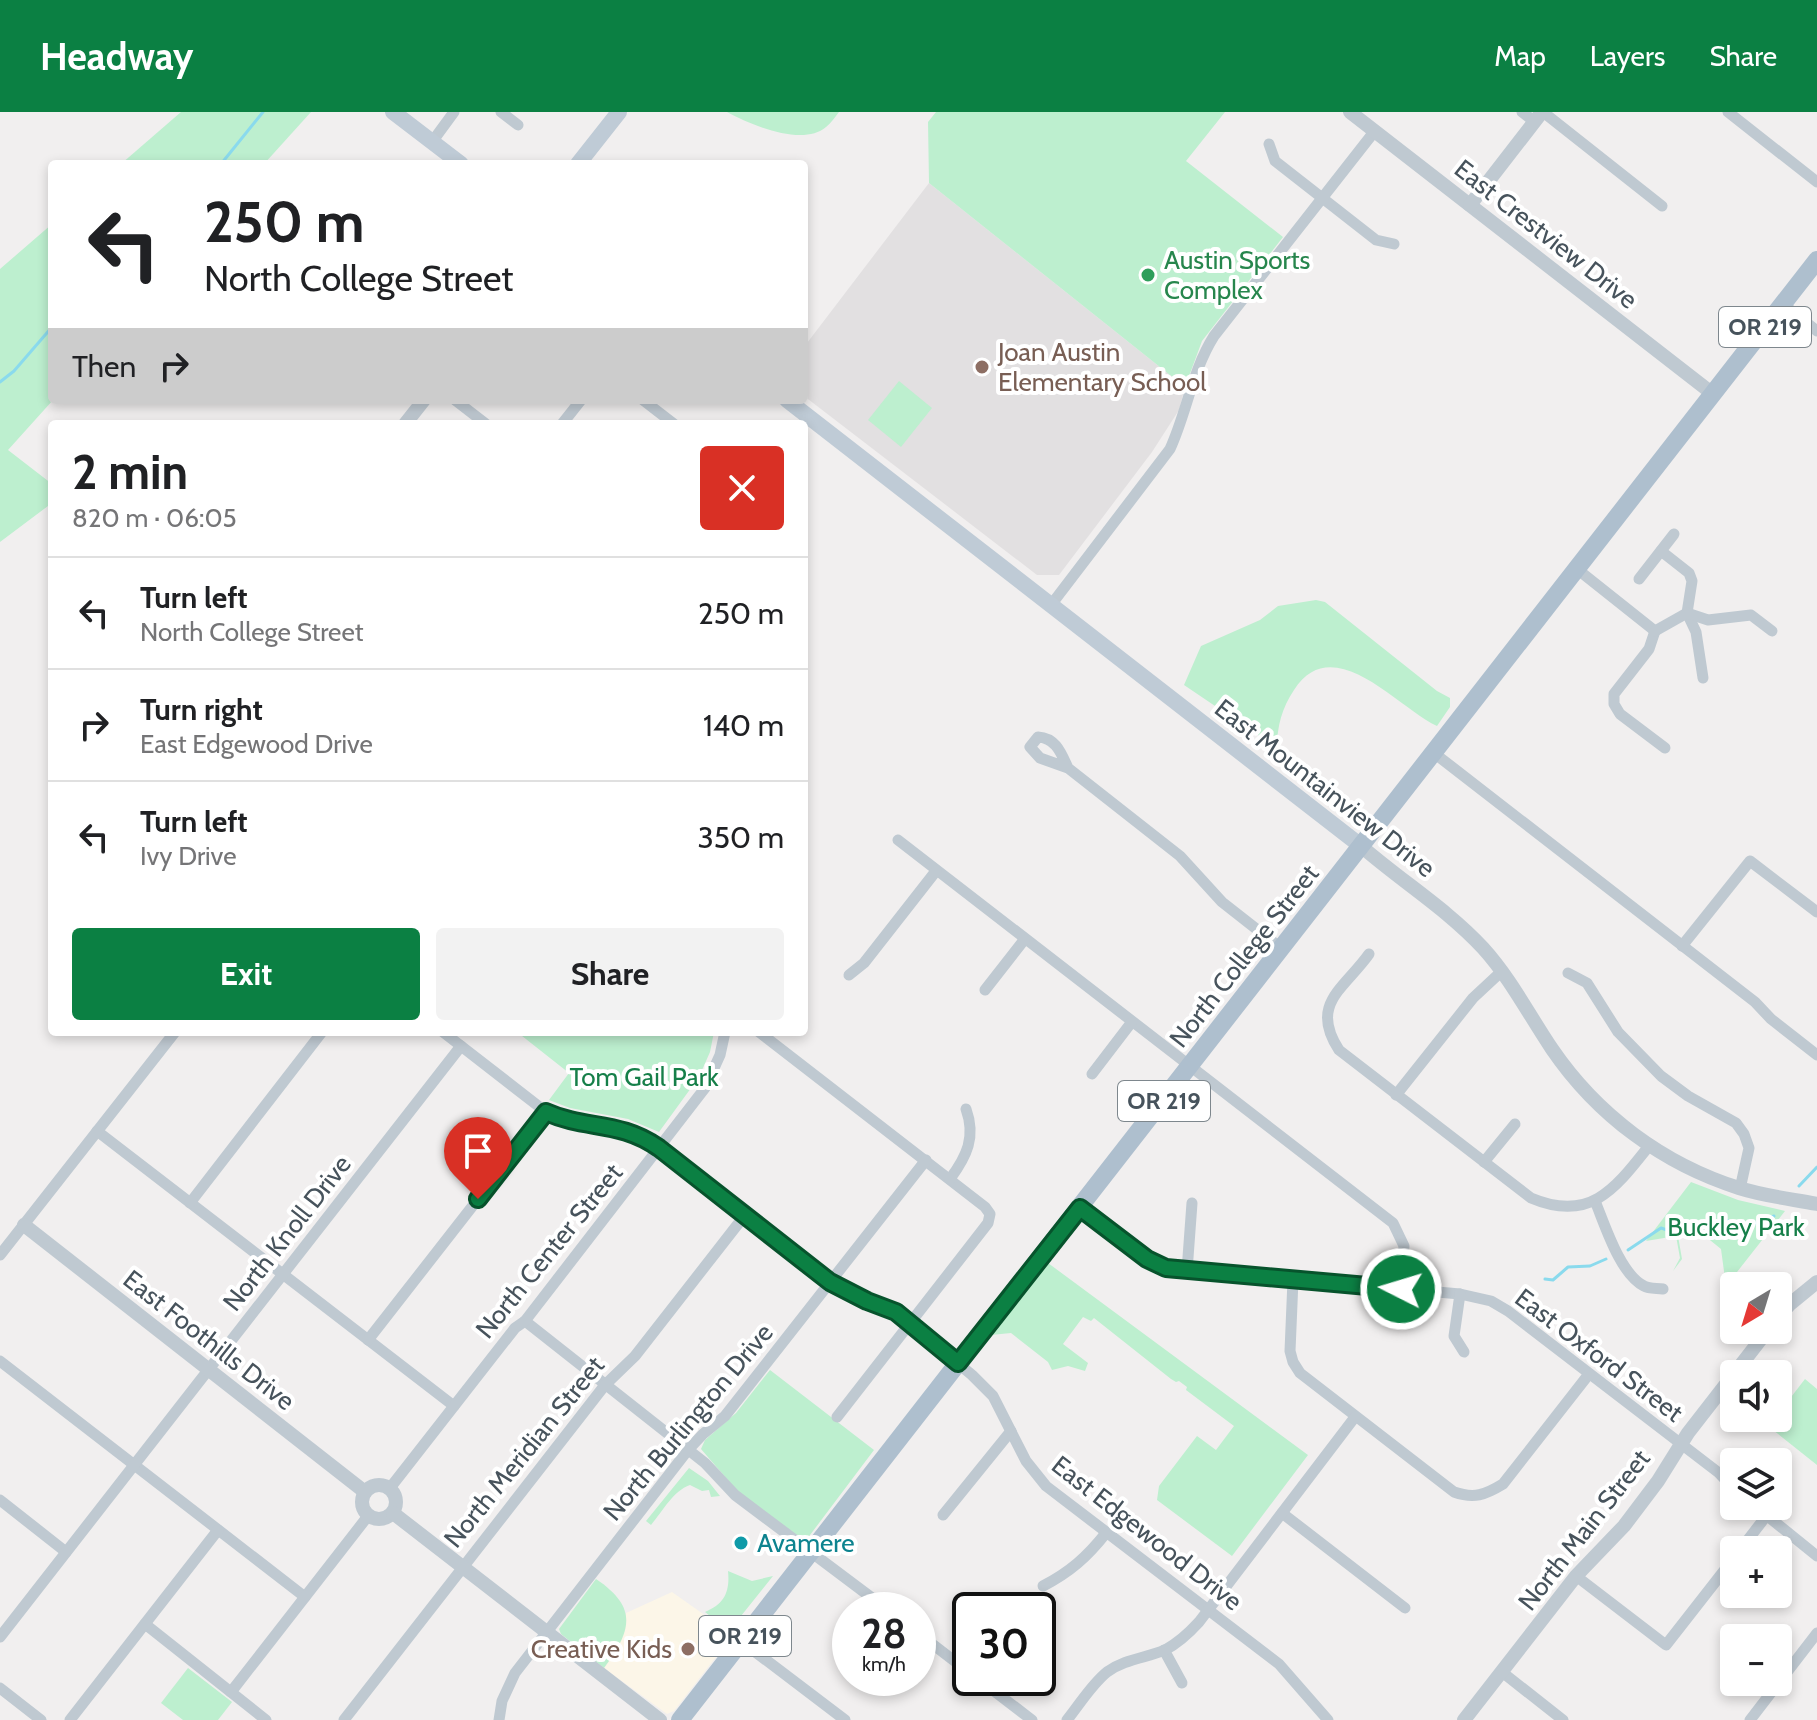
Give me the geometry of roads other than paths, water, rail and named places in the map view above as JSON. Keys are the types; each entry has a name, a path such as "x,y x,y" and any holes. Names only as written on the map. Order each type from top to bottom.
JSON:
{"main road":[{"path":"393,112 456,160"},
{"path":"581,160 619,112"},
{"name":"North College Street","path":"680,1720 1817,260"},
{"name":"East Mountainview Drive","path":"792,404 1361,846"}],"street":[{"path":"432,142 454,112"},
{"path":"501,112 518,125"},
{"name":"East Crestview Drive","path":"1350,112 1713,394"},
{"path":"1522,112 1540,115 1662,206"},
{"path":"1728,112 1817,182"},
{"path":"1470,205 1540,115"},
{"path":"1051,605 1165,458 1181,425 1204,351 1223,323 1374,132"},
{"path":"1269,144 1275,161 1376,240 1394,244"},
{"path":"1783,304 1817,331"},
{"path":"408,420 421,404"},
{"path":"460,404 481,420"},
{"path":"565,420 578,404"},
{"path":"648,404 669,420"},
{"path":"1639,579 1674,534"},
{"path":"1661,551 1689,573 1692,581 1687,613 1696,632 1703,678"},
{"path":"1577,569 1655,631"},
{"path":"1655,631 1687,613 1708,620 1751,615 1772,631"},
{"path":"1655,631 1649,649 1614,694 1614,704 1620,714 1665,748"},
{"path":"1434,753 1817,1055"},
{"path":"1068,768 1180,856 1222,902 1282,949"},
{"path":"898,840 1393,1223 1404,1246 1401,1289"},
{"name":"East Mountainview Drive","path":"1361,846 1461,926 1502,971 1573,1078 1619,1124 1649,1146 1704,1175 1740,1189 1817,1204"},
{"path":"1682,946 1750,861 1817,912"},
{"path":"849,975 864,963 936,871"},
{"path":"985,990 1024,940"},
{"path":"1369,954 1354,975 1334,994 1327,1008 1326,1022 1330,1037 1339,1050 1531,1198 1573,1207 1595,1201 1620,1182 1649,1146"},
{"path":"1396,1095 1473,998 1502,971"},
{"path":"1568,973 1587,983 1618,1032 1661,1076 1688,1096 1736,1123 1749,1148 1740,1189"},
{"path":"1092,1074 1131,1023"},
{"path":"0,1255 172,1036"},
{"path":"190,1203 319,1036"},
{"name":"East Edgewood Drive","path":"448,1036 546,1112 569,1122 629,1131 659,1148 830,1282 896,1312 993,1396 1035,1475 1279,1664 1328,1720"},
{"name":"North Center Street","path":"390,1488 515,1328 525,1321 705,1088 720,1055 724,1036"},
{"path":"764,1036 926,1160 990,1214 988,1223 837,1417"},
{"name":"North Knoll Drive","path":"0,1637 461,1046"},
{"path":"950,1179 965,1158 970,1143 972,1130 966,1109"},
{"path":"368,1340 546,1112"},
{"path":"1484,1162 1515,1124"},
{"path":"97,1131 454,1406"},
{"name":"North Burlington Drive","path":"499,1720 502,1701 515,1673 546,1632 688,1450 725,1416 926,1160"},
{"path":"1595,1201 1621,1261 1632,1278 1646,1288 1663,1289"},
{"path":"1187,1271 1192,1203"},
{"name":"East Oxford Street","path":"1080,1208 1147,1259 1166,1268 1460,1294 1491,1301 1720,1474"},
{"name":"North Meridian Street","path":"344,1720 605,1385 635,1356 745,1215"},
{"name":"East Foothills Drive","path":"24,1225 365,1492"},
{"path":"1293,1280 1289,1338 1293,1362 1309,1382 1454,1492 1467,1497 1478,1497 1503,1484 1589,1374"},
{"path":"1792,1302 1817,1282"},
{"path":"1460,1294 1454,1336 1464,1352"},
{"path":"525,1321 688,1450 735,1495 864,1592"},
{"name":"North Main Street","path":"1464,1720 1576,1576 1624,1526 1658,1481 1680,1444 1757,1344"},
{"path":"0,1361 305,1597"},
{"path":"1067,1720 1109,1671 1126,1661 1164,1650 1187,1634 1355,1417"},
{"path":"943,1515 1011,1431"},
{"path":"379,1485 390,1488 397,1502 393,1513 378,1520 368,1516 362,1502 365,1492 379,1485"},
{"path":"0,1500 66,1552"},
{"path":"393,1513 660,1720"},
{"path":"1282,1513 1405,1608"},
{"path":"231,1692 368,1516"},
{"path":"1751,1536 1763,1520"},
{"path":"1773,1520 1817,1556"},
{"path":"70,1720 218,1530"},
{"path":"1043,1586 1073,1570 1106,1533"},
{"path":"1576,1576 1666,1645 1720,1576"},
{"path":"145,1624 266,1720"},
{"path":"1752,1719 1817,1633"},
{"path":"741,1641 845,1720"},
{"path":"936,1647 952,1659"},
{"path":"1164,1650 1182,1683"},
{"path":"1502,1672 1563,1720"},
{"path":"0,1688 41,1720"},
{"path":"1001,1696 1032,1720"}],"waterway":[{"path":"224,160 263,112"},
{"path":"0,382 14,371 48,332"},
{"path":"1799,1186 1817,1167"},
{"path":"1628,1250 1661,1228 1673,1232 1725,1220 1746,1227 1774,1216"},
{"path":"1545,1279 1553,1280 1568,1267 1590,1266 1606,1259"}],"place":[{"name":"Austin Sports Complex","path":"1148,275"},
{"name":"Joan Austin Elementary School","path":"982,367"},
{"name":"Avamere","path":"741,1543"},
{"name":"Creative Kids","path":"688,1649"}],"park label":[{"name":"Tom Gail Park","path":"644,1077"},
{"name":"Buckley Park","path":"1736,1227"}]}
